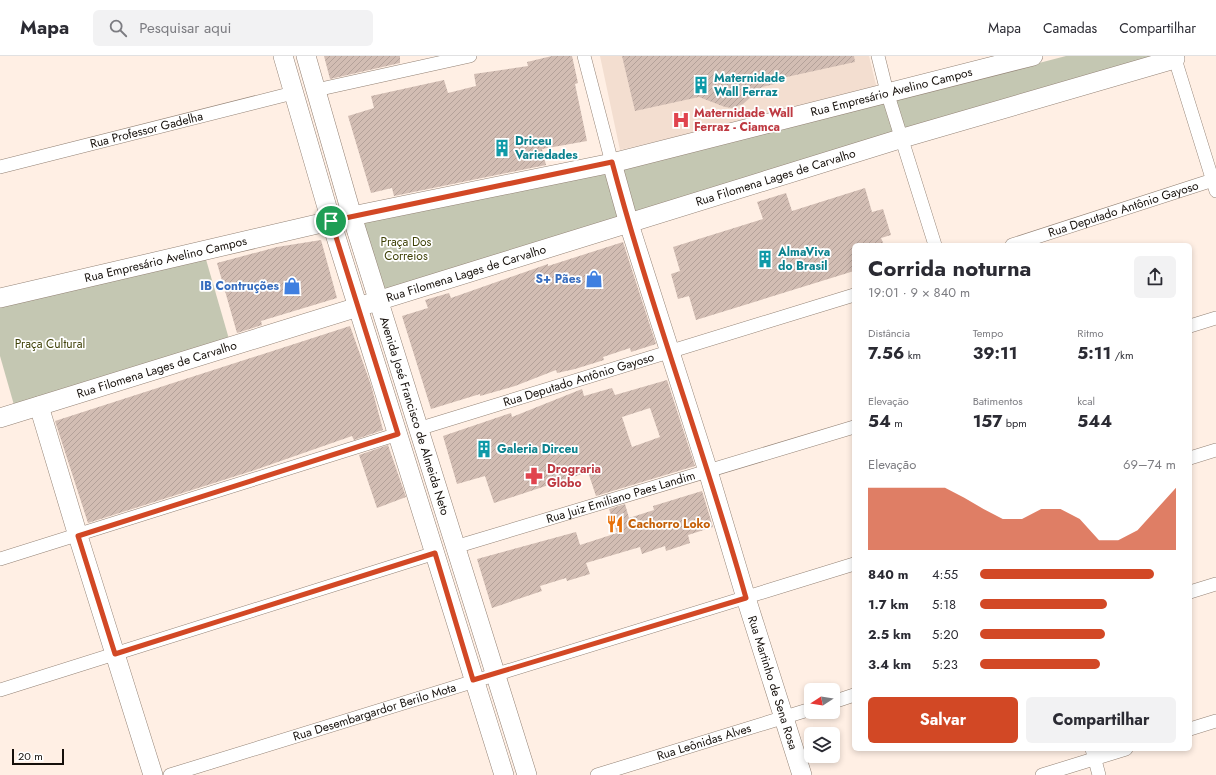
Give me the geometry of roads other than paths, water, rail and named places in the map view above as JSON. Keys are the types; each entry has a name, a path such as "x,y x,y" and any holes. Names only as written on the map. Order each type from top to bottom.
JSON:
{"street":[{"name":"Avenida José Francisco de Almeida Neto","path":"282,56 331,221 435,553 473,680 504,775"},
{"name":"Avenida José Francisco de Almeida Neto","path":"306,56 352,216 526,775"},
{"path":"316,90 470,56"},
{"path":"584,56 612,162"},
{"path":"878,56 887,92 903,138 934,243"},
{"name":"Rua Empresário Avelino Campos","path":"0,298 352,216 612,162 1033,56"},
{"path":"1174,58 1214,186"},
{"name":"Rua Filomena Lages de Carvalho","path":"0,418 259,337 379,302 903,138 1174,58"},
{"name":"Rua Professor Gadelha","path":"0,168 293,93"},
{"name":"Rua Martinho de Sena Rosa","path":"612,162 629,224 708,471 746,598 785,717 802,775"},
{"name":"Rua Deputado Antônio Gayoso","path":"1019,243 1214,186"},
{"name":"Rua Deputado Antônio Gayoso","path":"418,429 670,350 852,296"},
{"path":"1192,325 1216,318"},
{"path":"39,406 153,775"},
{"name":"Rua Juiz Emiliano Paes Landim","path":"455,547 852,428"},
{"path":"0,559 78,536 398,434"},
{"path":"1192,457 1216,450"},
{"path":"0,690 435,553"},
{"name":"Rua Desembargardor Berilo Mota","path":"170,775 473,680 852,565"},
{"path":"1192,591 1216,584"},
{"path":"840,700 852,696"},
{"name":"Rua Leônidas Alves","path":"597,775 804,711"},
{"path":"1192,728 1216,721"},
{"path":"1042,775 1093,754 1113,751"},
{"path":"1093,754 1100,775"}],"place":[{"name":"Maternidade Wall Ferraz","path":"701,85"},
{"name":"Maternidade Wall Ferraz - Ciamca","path":"681,120"},
{"name":"Driceu Variedades","path":"502,148"},
{"name":"AlmaViva do Brasil","path":"765,259"},
{"name":"S+ Pães","path":"594,279"},
{"name":"IB Contruções","path":"292,286"},
{"name":"Galeria Dirceu","path":"484,449"},
{"name":"Drograria Globo","path":"534,476"},
{"name":"Cachorro Loko","path":"615,524"}],"park label":[{"name":"Praça Dos Correios","path":"406,249"},
{"name":"Praça Cultural","path":"50,344"}]}
